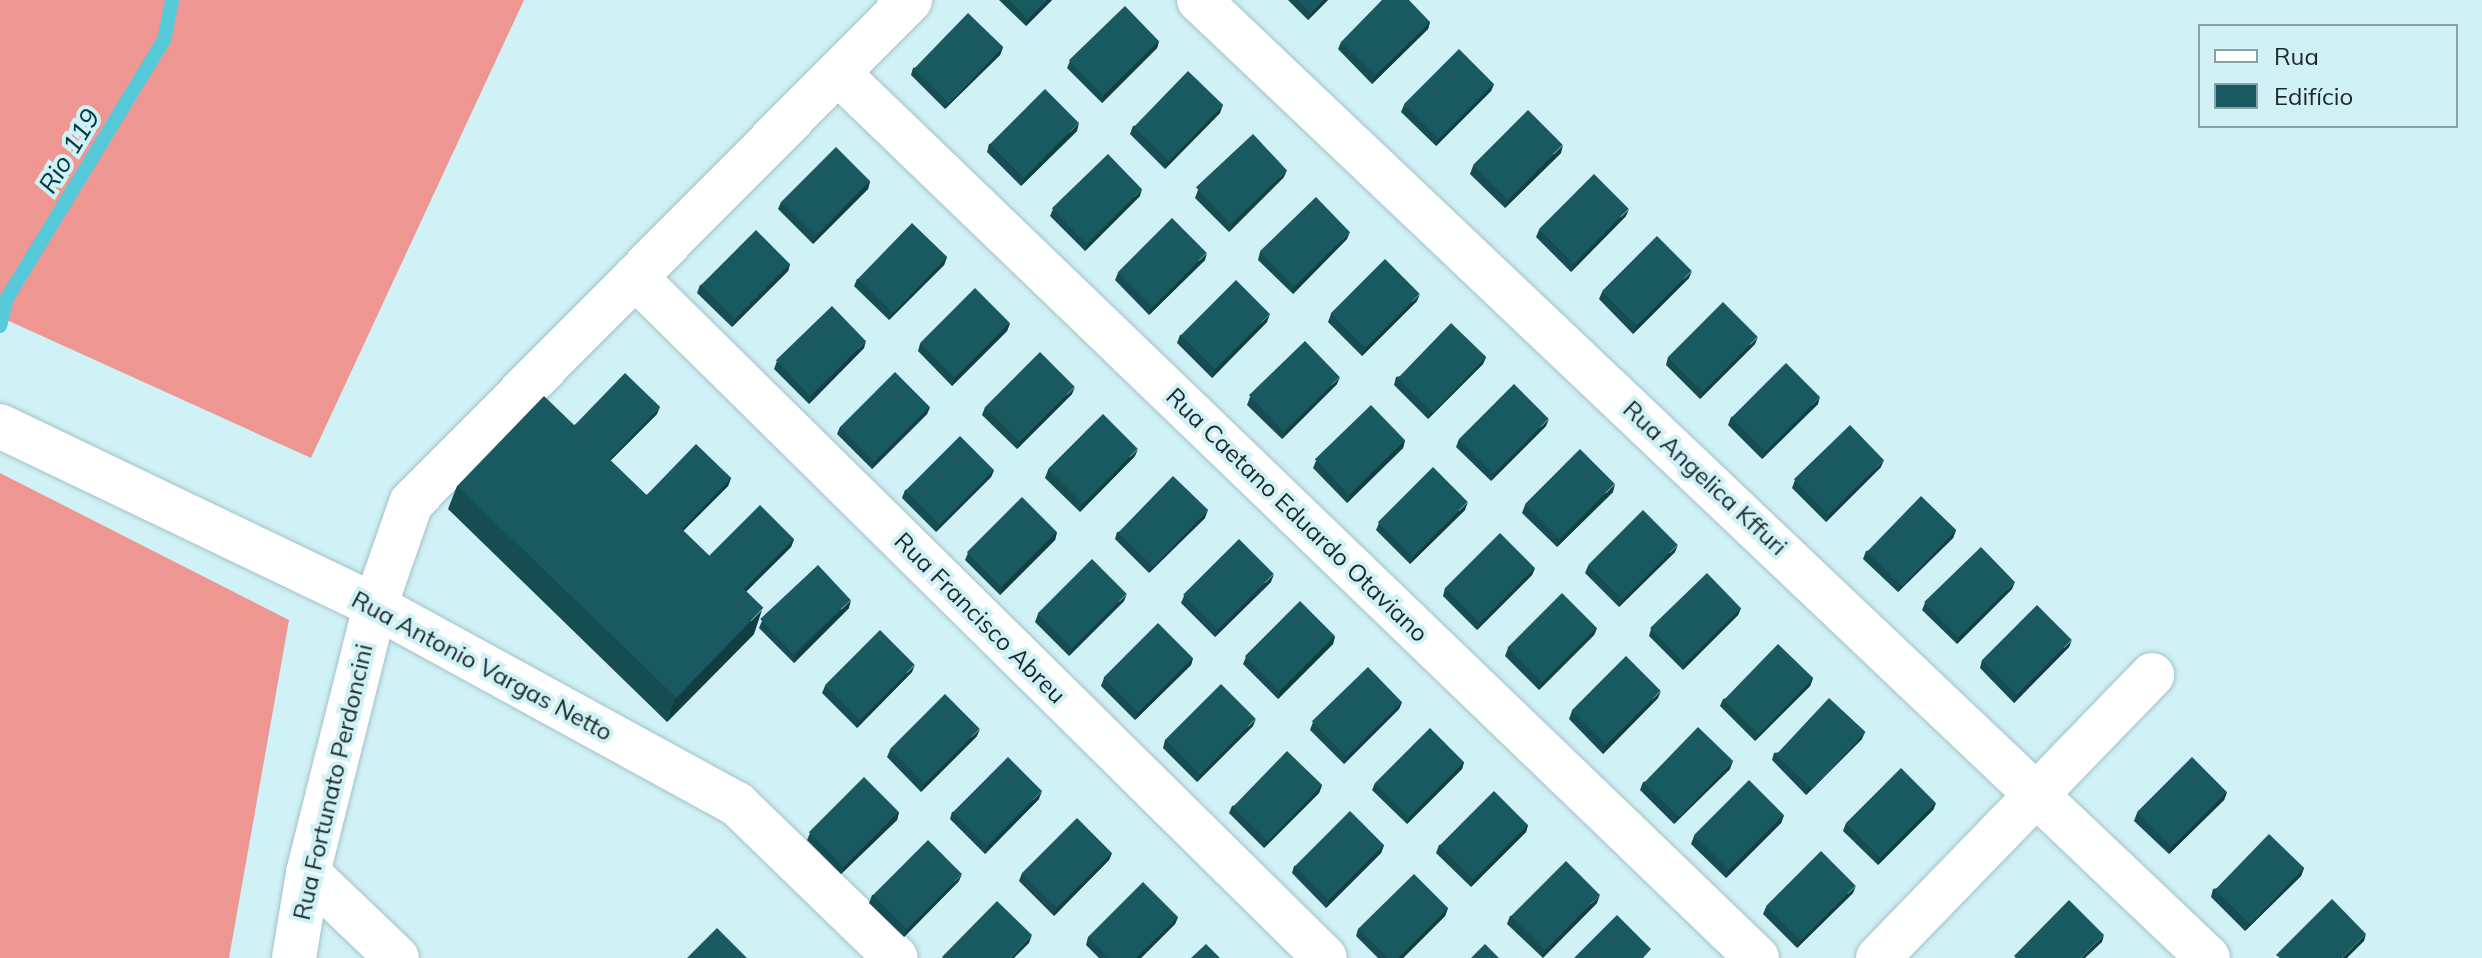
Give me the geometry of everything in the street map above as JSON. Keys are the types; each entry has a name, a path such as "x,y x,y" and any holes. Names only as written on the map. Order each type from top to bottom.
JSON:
{"street":[{"name":"Rua Fortunato Perdoncini","path":"294,958 308,873 375,606 411,503 910,0"},
{"name":"Rua Angelica Kffuri","path":"1199,0 2038,793 2208,958"},
{"name":"Rua Caetano Eduardo Otaviano","path":"838,73 1757,958"},
{"name":"Rua Francisco Abreu","path":"635,277 1325,958"},
{"name":"Rua Antonio Vargas Netto","path":"12,432 375,606 737,804 896,958"},
{"path":"1878,958 2152,675"},
{"path":"308,873 397,958"}],"shaded area":[{"path":"0,0 524,0 311,458 0,317"},
{"path":"0,473 289,620 229,958 0,958"}],"building":[{"path":"1009,0 1047,0 1028,19"},
{"path":"1298,0 1323,0 1311,13"},
{"path":"1382,0 1409,0 1430,22 1375,76 1341,42"},
{"path":"1125,6 1159,41 1103,95 1069,60"},
{"path":"968,13 1003,47 949,103 914,69"},
{"path":"1459,49 1494,84 1438,139 1404,104"},
{"path":"1188,71 1223,105 1169,161 1134,127"},
{"path":"1045,89 1079,123 1024,178 990,144"},
{"path":"1528,110 1563,145 1507,200 1473,165"},
{"path":"1253,134 1287,171 1230,224 1196,187"},
{"path":"836,147 870,181 815,236 781,202"},
{"path":"1108,154 1142,189 1086,243 1052,208"},
{"path":"1594,174 1629,209 1573,264 1539,229"},
{"path":"1316,197 1350,232 1294,286 1260,251"},
{"path":"1172,218 1207,253 1152,307 1118,272"},
{"path":"912,223 947,257 893,313 858,279"},
{"path":"756,230 790,264 735,319 701,285"},
{"path":"1657,236 1692,271 1636,326 1602,291"},
{"path":"1385,259 1420,294 1365,348 1331,313"},
{"path":"1236,280 1270,314 1215,369 1181,335"},
{"path":"975,288 1010,323 954,378 920,343"},
{"path":"1723,302 1758,337 1702,392 1668,357"},
{"path":"832,306 866,341 810,395 776,360"},
{"path":"1451,323 1486,357 1433,412 1398,378"},
{"path":"1305,341 1340,377 1284,431 1249,395"},
{"path":"1040,352 1075,387 1019,442 985,407"},
{"path":"1786,363 1820,397 1765,451 1732,417"},
{"path":"895,372 930,407 874,462 840,427"},
{"path":"625,373 660,407 609,460 574,426"},
{"path":"1514,384 1549,419 1493,474 1459,439"},
{"path":"544,396 763,608 677,698 457,486"},
{"path":"1371,405 1405,440 1349,494 1315,459"},
{"path":"1103,414 1138,449 1082,504 1048,469"},
{"path":"1850,425 1884,460 1828,514 1794,479"},
{"path":"960,436 994,470 939,524 906,490"},
{"path":"696,444 731,478 681,530 646,496"},
{"path":"1580,449 1615,484 1559,539 1525,504"},
{"path":"1433,467 1468,502 1412,557 1378,522"},
{"path":"1173,476 1208,510 1153,567 1118,533"},
{"path":"1921,496 1956,530 1902,586 1867,552"},
{"path":"1022,497 1057,532 1001,587 967,552"},
{"path":"760,505 794,539 742,591 708,557"},
{"path":"1643,510 1678,545 1622,600 1588,565"},
{"path":"1500,533 1535,568 1479,623 1445,588"},
{"path":"1239,539 1274,574 1218,630 1183,595"},
{"path":"1981,547 2015,582 1958,637 1924,602"},
{"path":"1092,559 1127,594 1072,648 1038,613"},
{"path":"818,565 851,600 793,654 760,619"},
{"path":"1707,573 1741,608 1684,663 1650,628"},
{"path":"1562,593 1597,628 1542,682 1508,647"},
{"path":"1300,601 1335,636 1279,691 1245,656"},
{"path":"2037,605 2072,640 2016,695 1982,660"},
{"path":"1158,623 1193,658 1138,712 1104,677"},
{"path":"880,630 915,665 859,720 825,685"},
{"path":"1778,644 1813,678 1759,734 1724,700"},
{"path":"1626,656 1661,691 1606,745 1572,710"},
{"path":"1368,667 1402,702 1346,756 1312,721"},
{"path":"1221,684 1256,719 1200,775 1165,740"},
{"path":"945,694 980,729 924,784 890,749"},
{"path":"1829,698 1866,732 1812,789 1776,755"},
{"path":"1698,727 1733,761 1679,817 1644,783"},
{"path":"1430,728 1464,762 1409,817 1375,783"},
{"path":"1287,751 1322,785 1268,841 1233,807"},
{"path":"1008,757 1042,791 987,846 953,812"},
{"path":"2192,757 2227,792 2171,847 2137,812"},
{"path":"1901,768 1936,803 1880,858 1846,823"},
{"path":"864,777 899,812 843,867 809,832"},
{"path":"1749,780 1784,815 1728,870 1694,835"},
{"path":"1494,791 1528,825 1473,879 1440,845"},
{"path":"1350,811 1384,845 1329,900 1295,866"},
{"path":"1077,818 1112,853 1056,908 1022,873"},
{"path":"2269,834 2304,868 2250,924 2215,890"},
{"path":"928,840 962,874 907,929 873,895"},
{"path":"1821,851 1856,886 1800,941 1766,906"},
{"path":"1566,861 1600,895 1545,950 1511,916"},
{"path":"1414,874 1448,908 1398,958 1388,958 1358,929"},
{"path":"1143,882 1178,917 1136,958 1109,958 1088,937"},
{"path":"2332,899 2366,934 2342,958 2280,958 2276,955"},
{"path":"2069,900 2104,935 2081,958 2016,958 2014,956"},
{"path":"997,901 1032,935 1010,958 943,958 942,957"},
{"path":"1617,915 1651,949 1643,958 1574,958"},
{"path":"717,928 747,958 687,958"},
{"path":"1206,944 1220,958 1191,958"},
{"path":"1485,944 1499,958 1471,958"}],"waterway":[{"name":"Rio 119","path":"0,326 7,298 164,40 172,0"}]}
